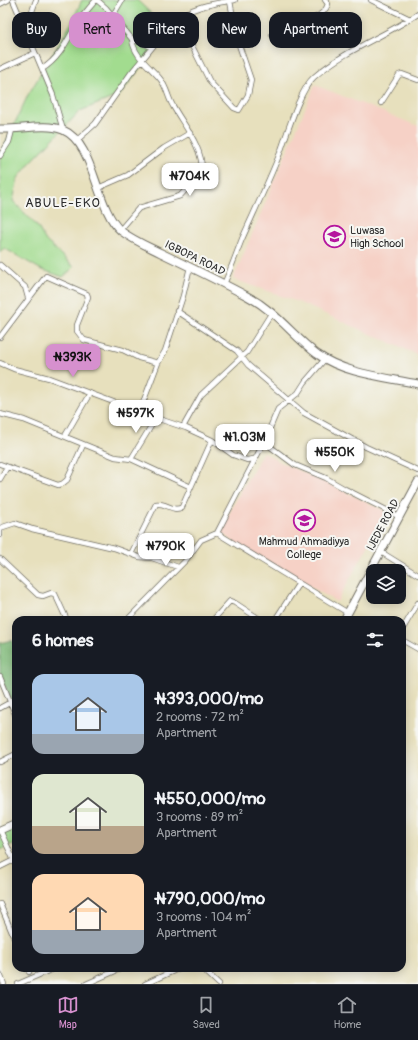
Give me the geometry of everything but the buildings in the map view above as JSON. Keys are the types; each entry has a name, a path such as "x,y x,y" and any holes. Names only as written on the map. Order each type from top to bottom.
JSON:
{"street":[{"path":"0,4 8,0"},
{"path":"13,0 17,12"},
{"path":"32,12 36,0"},
{"path":"42,68 57,56 70,38 77,24 96,0 109,12"},
{"path":"115,12 122,0"},
{"path":"188,12 216,2 233,0 237,39 251,80 248,95 239,110 234,108 210,82 193,48"},
{"path":"322,12 328,4 325,0"},
{"path":"371,0 410,19"},
{"path":"224,284 242,240 262,199 265,185 307,86 315,76 340,59 418,15"},
{"path":"120,230 139,208 176,199 200,176 202,172 201,159 190,133 172,105 162,81 134,49 132,39 125,31"},
{"path":"0,129 12,130 40,128 63,130 56,104 33,48"},
{"path":"76,141 95,124 151,48"},
{"path":"0,69 35,53"},
{"path":"381,104 400,75 402,74 418,80"},
{"path":"0,156 9,142 12,130"},
{"name":"IGBOPA ROAD","path":"63,130 76,141 88,161 106,210 120,230 136,240 224,284 272,312 311,349 325,359 346,369 418,384"},
{"path":"98,188 128,175 164,148 190,133"},
{"path":"0,265 25,287 28,298"},
{"path":"141,408 158,363 165,351 190,267"},
{"path":"0,337 46,276 85,292 88,297 77,324 77,331 84,340 123,350 139,358 158,363"},
{"path":"177,312 210,332 237,351 248,365 304,413 366,447 418,471"},
{"path":"184,427 201,395 247,352 272,312"},
{"path":"130,616 178,567 201,540 217,533 264,442 278,409 291,401 325,359"},
{"path":"0,363 14,369 49,378 123,405 141,408 156,418 184,427 212,440 233,455 247,460 254,459"},
{"path":"65,436 90,393"},
{"path":"0,414 24,420 115,457 131,459 191,487"},
{"path":"131,459 156,418"},
{"path":"131,554 156,504 181,509 212,440"},
{"path":"264,442 290,462 326,478 400,517"},
{"path":"0,464 58,485 67,480 83,445"},
{"path":"247,460 251,465"},
{"path":"0,479 7,467"},
{"name":"IJEDE ROAD","path":"346,616 418,482"},
{"path":"0,535 0,529 15,524 152,558 178,567"},
{"path":"217,533 348,613"},
{"path":"381,552 418,575"},
{"path":"0,559 38,595 43,596 51,593 55,594 65,616"},
{"path":"278,616 299,583"},
{"path":"216,616 225,605 233,601 255,616"},
{"path":"406,623 417,605"},
{"path":"406,642 418,649"},
{"path":"0,677 11,702 0,708"},
{"path":"0,762 12,756"},
{"path":"12,826 0,830 12,855"},
{"path":"0,867 12,862"},
{"path":"0,904 12,932"},
{"path":"18,984 46,972"},
{"path":"86,984 112,972"},
{"path":"145,984 171,972"},
{"path":"206,972 219,984"},
{"path":"0,974 4,984"}],"shaded area":[{"name":"Luwasa High School","path":"315,85 418,126 418,355 298,302 233,279"},
{"name":"Mahmud Ahmadiyya College","path":"263,452 282,463 387,512 337,602 238,545 222,533 221,530 238,496"}],"green space":[{"path":"82,0 137,0 149,12 133,12 133,48 155,48 120,95 80,111 30,163 18,178 13,201 37,226 46,241 74,267 63,277 40,269 4,248 0,253 0,155 28,95 56,48 61,48 61,40 69,27 69,48 125,48 125,12 77,12"},
{"path":"12,640 12,704 0,674 0,643"},
{"path":"12,829 12,846 0,850 0,834"}],"place":[{"name":"Luwasa High School","path":"334,236"},
{"name":"Mahmud Ahmadiyya College","path":"304,521"}],"district":[{"name":"ABULE-EKO","path":"63,203"}]}
